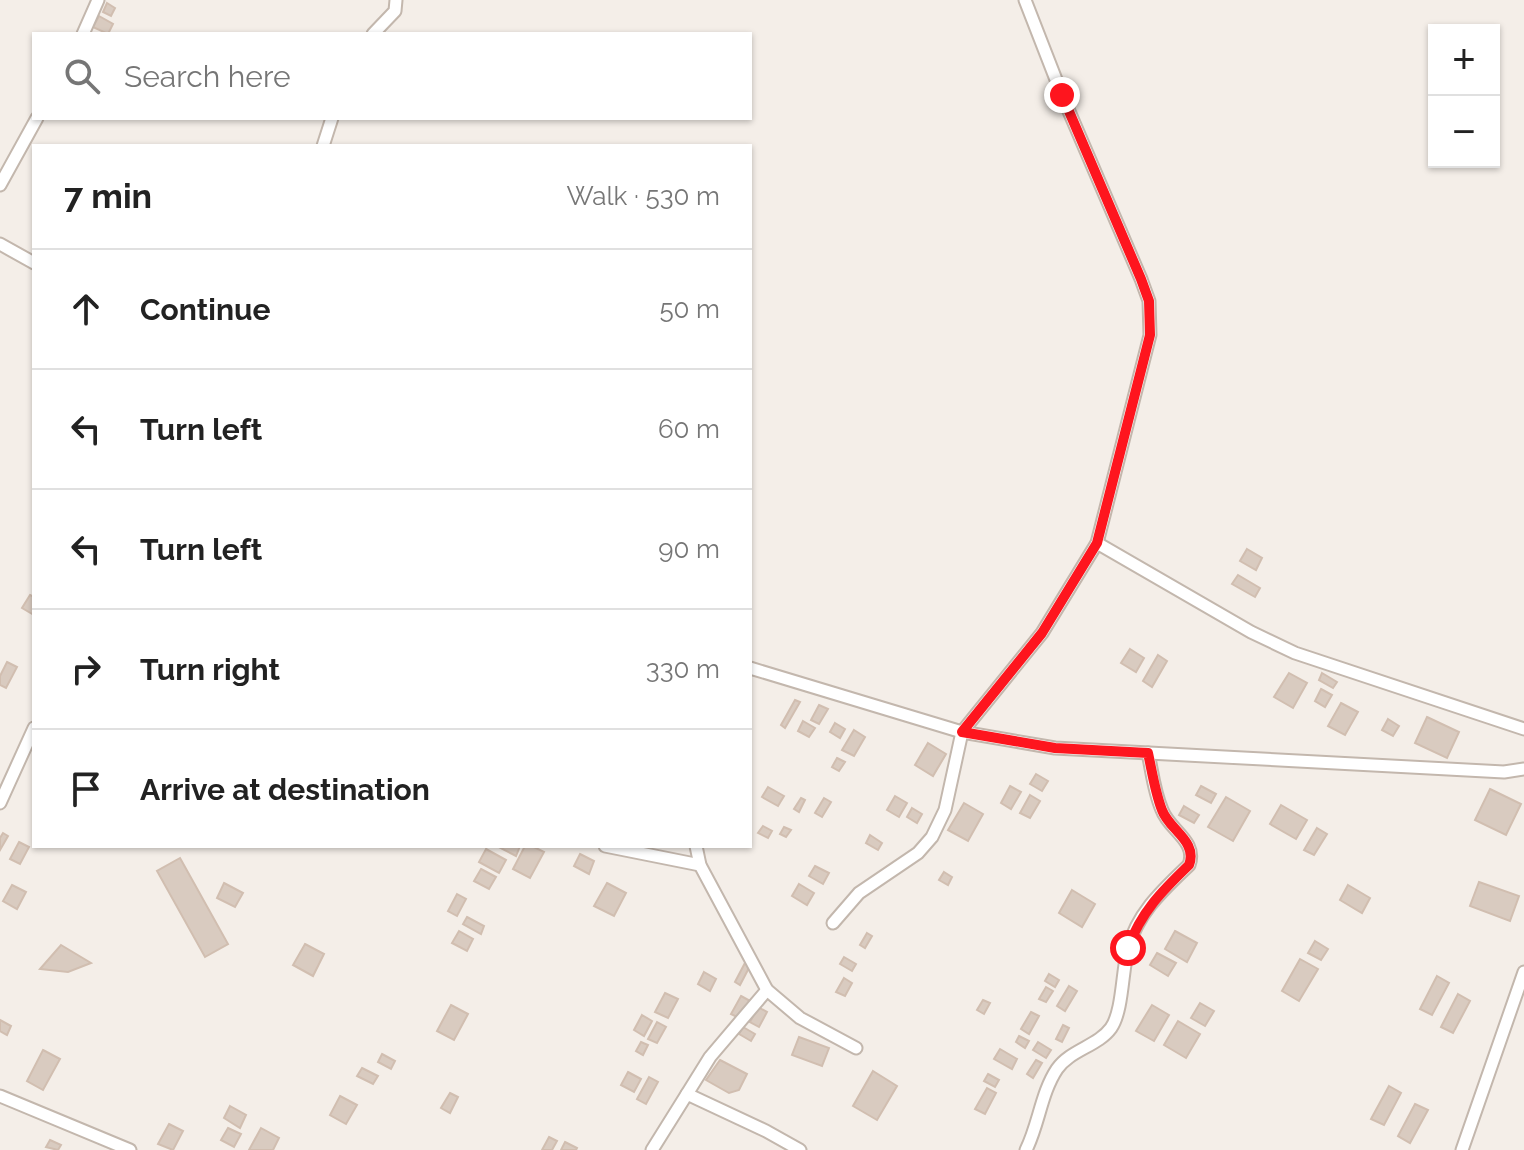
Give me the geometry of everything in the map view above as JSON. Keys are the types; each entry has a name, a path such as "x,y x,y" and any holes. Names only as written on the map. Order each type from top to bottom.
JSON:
{"street":[{"path":"84,32 98,0"},
{"path":"375,32 395,11 396,0"},
{"path":"833,923 859,893 918,853 932,837 945,810 962,732 1042,633 1097,543 1150,335 1151,316 1141,279 1025,0"},
{"path":"0,185 36,120"},
{"path":"324,144 331,120"},
{"path":"0,244 32,262"},
{"path":"1097,543 1251,632 1295,653 1524,729"},
{"path":"752,669 962,732 1055,748 1504,772 1524,769"},
{"path":"0,803 32,732"},
{"path":"1026,1150 1058,1066 1104,1034 1114,1021 1128,948 1135,928 1155,898 1189,865 1192,858 1187,842 1161,810 1148,753"},
{"path":"615,848 700,865"},
{"path":"696,848 700,865 767,990 800,1018 856,1048"},
{"path":"1462,1150 1524,972"},
{"path":"652,1150 710,1057 767,990"},
{"path":"687,1094 800,1150"},
{"path":"0,1096 130,1150"}],"building":[{"path":"107,3 115,8 111,16 103,12"},
{"path":"99,16 113,24 109,32 93,27"},
{"path":"1247,549 1262,558 1256,570 1240,561"},
{"path":"1238,575 1260,588 1255,597 1232,584"},
{"path":"30,595 32,596 32,614 22,608"},
{"path":"1130,649 1144,658 1136,672 1121,663"},
{"path":"1158,655 1167,661 1152,687 1143,681"},
{"path":"7,662 17,667 6,688 0,685 0,676"},
{"path":"1289,673 1307,683 1293,708 1274,697"},
{"path":"1322,673 1337,682 1333,688 1319,680"},
{"path":"1321,689 1332,695 1325,707 1315,701"},
{"path":"795,700 800,702 785,728 781,725"},
{"path":"1341,703 1358,712 1345,735 1328,726"},
{"path":"819,705 828,709 819,724 811,720"},
{"path":"1427,717 1459,732 1447,758 1415,743"},
{"path":"1388,719 1399,726 1393,736 1382,730"},
{"path":"803,721 815,728 809,737 798,731"},
{"path":"835,723 845,729 840,738 830,732"},
{"path":"854,730 865,737 854,756 842,750"},
{"path":"928,743 946,754 933,776 915,765"},
{"path":"837,758 845,762 839,771 832,767"},
{"path":"1036,774 1048,781 1042,791 1030,784"},
{"path":"1010,786 1021,792 1011,809 1001,803"},
{"path":"1201,786 1216,794 1211,803 1196,795"},
{"path":"768,787 784,796 778,806 762,797"},
{"path":"1490,789 1521,804 1506,835 1475,820"},
{"path":"1030,795 1040,801 1030,818 1020,813"},
{"path":"895,796 907,803 899,817 887,810"},
{"path":"1226,797 1250,811 1233,841 1208,827"},
{"path":"801,798 805,800 799,812 794,809"},
{"path":"824,798 831,802 822,817 815,813"},
{"path":"964,803 983,814 968,841 948,830"},
{"path":"1281,805 1307,820 1296,839 1270,824"},
{"path":"1184,806 1199,815 1194,823 1179,815"},
{"path":"912,808 922,814 917,823 907,817"},
{"path":"763,826 772,831 768,838 758,833"},
{"path":"784,827 791,830 786,837 780,834"},
{"path":"1317,828 1327,834 1314,855 1304,850"},
{"path":"3,833 8,836 0,850 0,838"},
{"path":"870,835 882,843 878,850 866,843"},
{"path":"19,842 29,847 20,864 10,859"},
{"path":"501,848 519,848 516,856"},
{"path":"524,848 544,852 530,878 513,869"},
{"path":"486,849 506,860 499,873 479,862"},
{"path":"580,854 594,861 589,874 574,866"},
{"path":"180,858 228,944 205,957 157,871"},
{"path":"815,866 829,873 823,884 809,876"},
{"path":"481,869 496,877 489,889 474,881"},
{"path":"944,872 952,877 948,885 939,880"},
{"path":"1479,882 1519,896 1510,921 1470,906"},
{"path":"224,883 243,893 235,907 217,898"},
{"path":"607,883 626,893 614,916 594,906"},
{"path":"799,884 814,893 807,905 792,896"},
{"path":"12,885 26,892 17,909 3,901"},
{"path":"1348,885 1370,898 1362,913 1340,900"},
{"path":"1072,890 1095,904 1082,927 1059,913"},
{"path":"457,894 466,899 457,916 448,911"},
{"path":"467,917 484,926 481,934 463,924"},
{"path":"459,931 473,939 467,951 452,943"},
{"path":"1175,931 1197,943 1187,962 1165,949"},
{"path":"867,933 872,936 865,948 860,945"},
{"path":"1315,941 1328,949 1321,960 1308,953"},
{"path":"305,944 324,954 313,976 293,965"},
{"path":"61,945 91,963 68,972 40,969"},
{"path":"1157,953 1176,963 1168,976 1150,965"},
{"path":"844,957 856,964 852,971 840,964"},
{"path":"1300,959 1318,969 1299,1001 1282,991"},
{"path":"746,961 751,964 740,985 735,982"},
{"path":"704,972 716,979 710,991 698,984"},
{"path":"1049,974 1059,980 1055,987 1045,981"},
{"path":"1437,976 1449,983 1432,1015 1420,1009"},
{"path":"844,978 852,983 845,996 836,992"},
{"path":"1069,986 1077,991 1065,1011 1057,1006"},
{"path":"1046,987 1053,991 1046,1002 1039,999"},
{"path":"665,993 678,999 668,1018 655,1012"},
{"path":"1458,994 1470,1001 1453,1033 1441,1027"},
{"path":"741,996 752,1002 743,1020 731,1014"},
{"path":"983,1000 990,1003 984,1014 977,1010"},
{"path":"1200,1003 1214,1011 1205,1026 1191,1018"},
{"path":"451,1005 468,1014 454,1040 437,1031"},
{"path":"1152,1005 1169,1015 1154,1041 1136,1031"},
{"path":"758,1007 767,1012 759,1027 750,1022"},
{"path":"1031,1012 1039,1016 1029,1034 1021,1029"},
{"path":"642,1015 652,1021 644,1036 634,1030"},
{"path":"0,1020 11,1026 7,1035 0,1031"},
{"path":"1178,1021 1200,1034 1186,1058 1164,1045"},
{"path":"657,1022 666,1027 657,1043 648,1039"},
{"path":"1063,1025 1069,1028 1062,1042 1056,1039"},
{"path":"743,1027 755,1034 751,1041 739,1034"},
{"path":"1019,1036 1029,1041 1025,1048 1016,1042"},
{"path":"799,1037 829,1048 822,1066 792,1055"},
{"path":"641,1042 648,1045 643,1055 636,1051"},
{"path":"1038,1042 1051,1050 1046,1058 1033,1050"},
{"path":"1000,1049 1017,1059 1012,1069 994,1059"},
{"path":"43,1050 60,1059 43,1090 27,1081"},
{"path":"382,1054 395,1061 391,1069 378,1062"},
{"path":"720,1060 747,1074 739,1090 729,1093 706,1080"},
{"path":"1036,1060 1042,1063 1033,1078 1027,1074"},
{"path":"362,1068 378,1076 373,1084 357,1076"},
{"path":"873,1071 897,1086 877,1120 853,1106"},
{"path":"628,1072 641,1079 634,1092 621,1085"},
{"path":"988,1074 999,1080 995,1087 984,1081"},
{"path":"649,1077 658,1082 646,1104 637,1099"},
{"path":"1389,1086 1401,1093 1384,1125 1371,1119"},
{"path":"987,1088 996,1093 985,1114 975,1109"},
{"path":"450,1093 458,1097 450,1113 441,1108"},
{"path":"340,1096 357,1105 346,1124 330,1115"},
{"path":"1415,1104 1428,1110 1410,1143 1398,1136"},
{"path":"230,1106 246,1115 240,1128 224,1118"},
{"path":"169,1124 183,1131 173,1150 158,1144"},
{"path":"228,1128 241,1134 234,1147 221,1140"},
{"path":"261,1128 279,1138 273,1150 249,1150"},
{"path":"549,1137 557,1141 552,1150 542,1150"},
{"path":"50,1140 61,1145 58,1150 46,1147"},
{"path":"565,1142 577,1148 576,1150 561,1150"}],"route":[{"path":"1062,95 1141,279 1149,301 1150,335 1097,543 1042,633 962,732 1055,748 1148,753 1161,810 1187,842 1192,858 1143,914 1128,948"}]}
